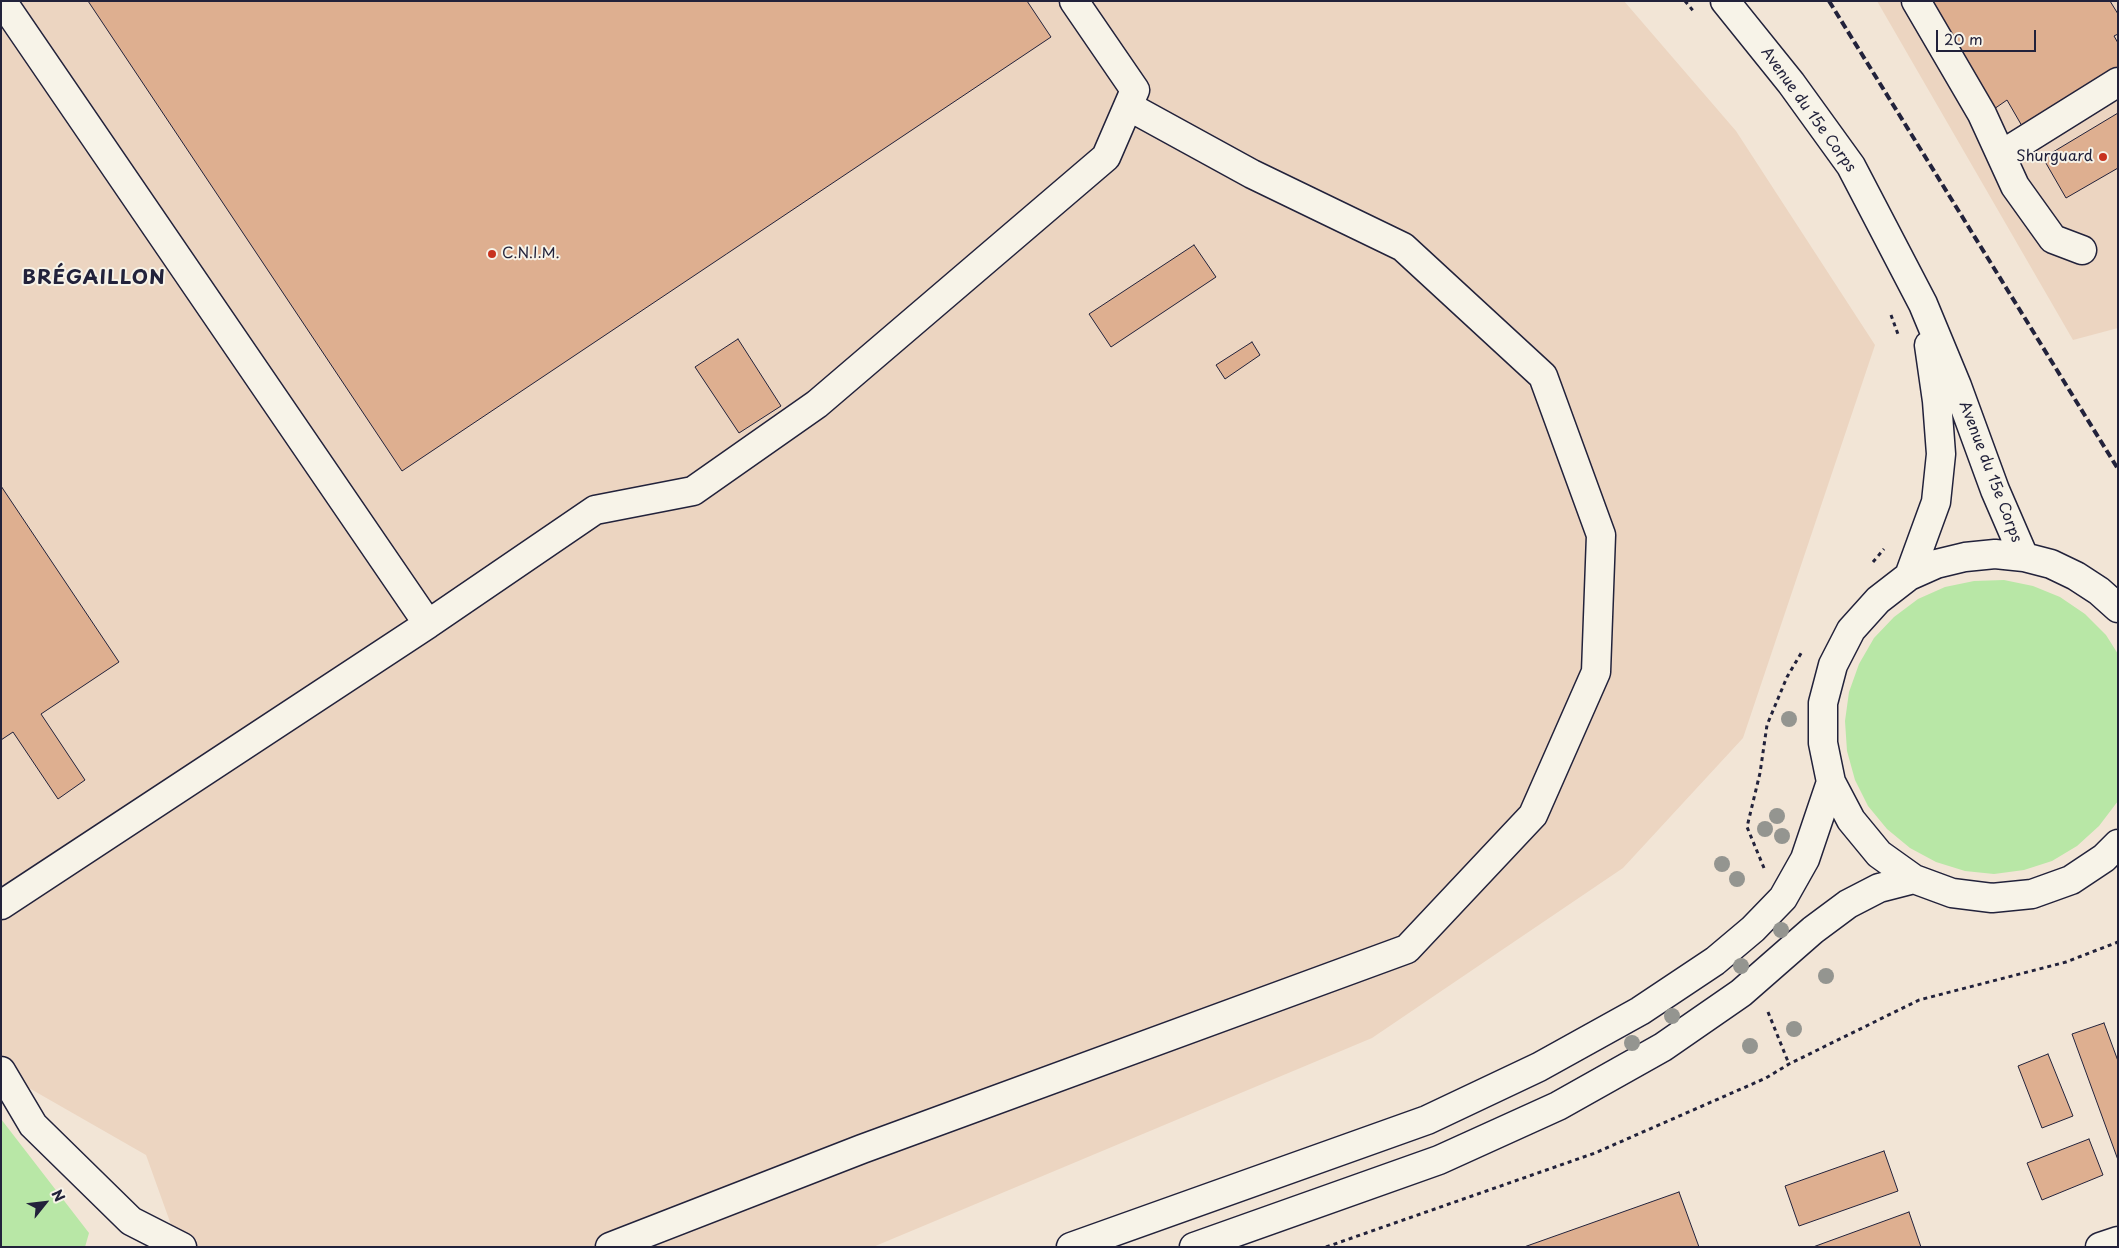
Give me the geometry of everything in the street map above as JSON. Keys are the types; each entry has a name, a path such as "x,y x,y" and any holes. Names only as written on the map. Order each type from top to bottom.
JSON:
{"main road":[{"path":"2,1 428,624"},
{"path":"1,905 428,624 595,510 693,491 817,404 1106,157 1135,90 1074,1"},
{"name":"Avenue du 15e Corps","path":"1725,1 1852,166 1923,304 1957,386 1995,490 2024,557"},
{"path":"1916,1 1982,114 2016,186 2053,239 2082,250"},
{"path":"2001,155 2118,82"},
{"path":"610,1247 871,1146 1407,949 1533,815 1596,672 1601,535 1543,376 1403,246 1252,174 1128,106"},
{"name":"Avenue du 15e Corps","path":"1909,576 1936,502 1941,454 1937,401 1923,304"},
{"path":"2112,595 2051,564 2024,557 1995,554 1965,557 1936,564 1909,576 1878,600 1851,630 1833,665 1824,703 1823,743 1831,782 1851,820 1879,854 1914,879 1952,893 1992,898 2032,894 2071,880 2104,858 2118,844"},
{"path":"1071,1247 1427,1120 1538,1067 1640,1011 1715,961 1753,929 1783,898 1805,860 1831,782"},
{"path":"1194,1247 1439,1160 1558,1106 1663,1047 1710,1015 1741,993 1813,930 1848,904 1879,888 1914,879"},
{"path":"1,1071 33,1125 131,1221 182,1247"},
{"path":"2100,1247 2118,1241"}],"path":[{"path":"1685,1 1697,16"},
{"path":"1890,312 1901,345"},
{"path":"1868,567 1885,548"},
{"path":"1766,874 1747,827 1760,773 1767,725 1787,677 1805,647"},
{"path":"1326,1247 1595,1153 1766,1078 1790,1064 1919,1000 2066,962 2118,942"},
{"path":"1775,1006 1768,1012 1790,1064"}],"shaded area":[{"path":"1,1 1624,1 1736,131 1875,345 1743,738 1623,868 1372,1038 873,1247 179,1247 146,1155 1,1072"},
{"path":"1877,1 2118,1 2118,328 2073,340"}],"green space":[{"path":"2004,580 2033,586 2060,597 2085,614 2106,635 2118,654 2118,801 2099,826 2077,846 2052,861 2024,870 1994,874 1965,871 1936,862 1910,848 1887,829 1868,806 1855,780 1847,751 1845,721 1849,692 1859,664 1874,638 1894,617 1918,599 1945,587 1974,581"},
{"path":"1,1119 89,1233 85,1247 1,1247"}],"building":[{"name":"C.N.I.M.","path":"88,1 1027,1 1051,37 402,471"},
{"path":"1931,1 2110,1 2118,14 2118,34 2114,36 2118,43 2118,69 2022,126 2007,100 1994,109"},
{"path":"2118,113 2118,168 2066,198 2043,158"},
{"path":"1194,245 1216,277 1111,347 1089,314"},
{"path":"738,339 781,406 739,433 695,367"},
{"path":"1252,342 1260,355 1225,379 1216,365"},
{"path":"1,486 119,662 41,714 85,780 58,799 13,732 1,740"},
{"path":"2104,1023 2118,1061 2118,1160 2072,1034"},
{"path":"2048,1054 2073,1116 2042,1128 2018,1066"},
{"path":"2089,1139 2103,1175 2042,1200 2027,1163"},
{"path":"1884,1151 1898,1191 1799,1226 1785,1186"},
{"path":"1679,1192 1699,1247 1524,1247"},
{"path":"1909,1212 1921,1247 1813,1247"}],"railway":[{"path":"1829,1 2118,469"}],"place":[{"name":"Shurguard","path":"2103,157"},
{"name":"C.N.I.M.","path":"492,254"}],"district":[{"name":"BRÉGAILLON","path":"94,278"}]}
